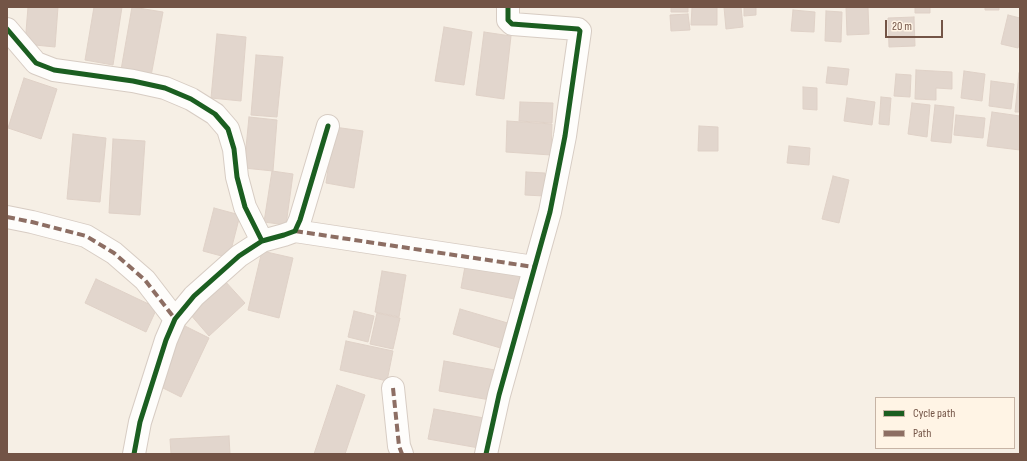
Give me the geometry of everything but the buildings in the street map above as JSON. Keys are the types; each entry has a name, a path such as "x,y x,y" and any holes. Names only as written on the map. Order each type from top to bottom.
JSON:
{"street":[{"path":"486,454 499,395 550,212 565,136 580,31 578,29 512,24 508,20 508,7"},
{"path":"7,28 36,63 54,70 133,81 166,88 191,99 215,114 228,129 234,149 237,177 245,207 262,241"},
{"path":"295,231 300,220 328,126"},
{"path":"7,217 86,236 114,253 145,280 175,319"},
{"path":"134,454 140,422 166,340 175,319 194,296 239,256 262,241 295,231 534,267"},
{"path":"393,388 399,446 402,454"}],"marked path":[{"path":"7,217 86,236 114,253 145,280 175,319"},
{"path":"295,231 534,267"},
{"path":"393,388 399,446 402,454"}],"cycle path":[{"path":"486,454 499,395 550,212 565,136 580,31 578,29 512,24 508,20 508,7"},
{"path":"7,29 36,63 54,70 133,81 165,88 191,99 215,114 228,129 234,149 237,177 245,207 262,241"},
{"path":"134,454 140,422 166,340 175,319 194,296 239,256 262,241 295,231 300,220 328,126"}]}
